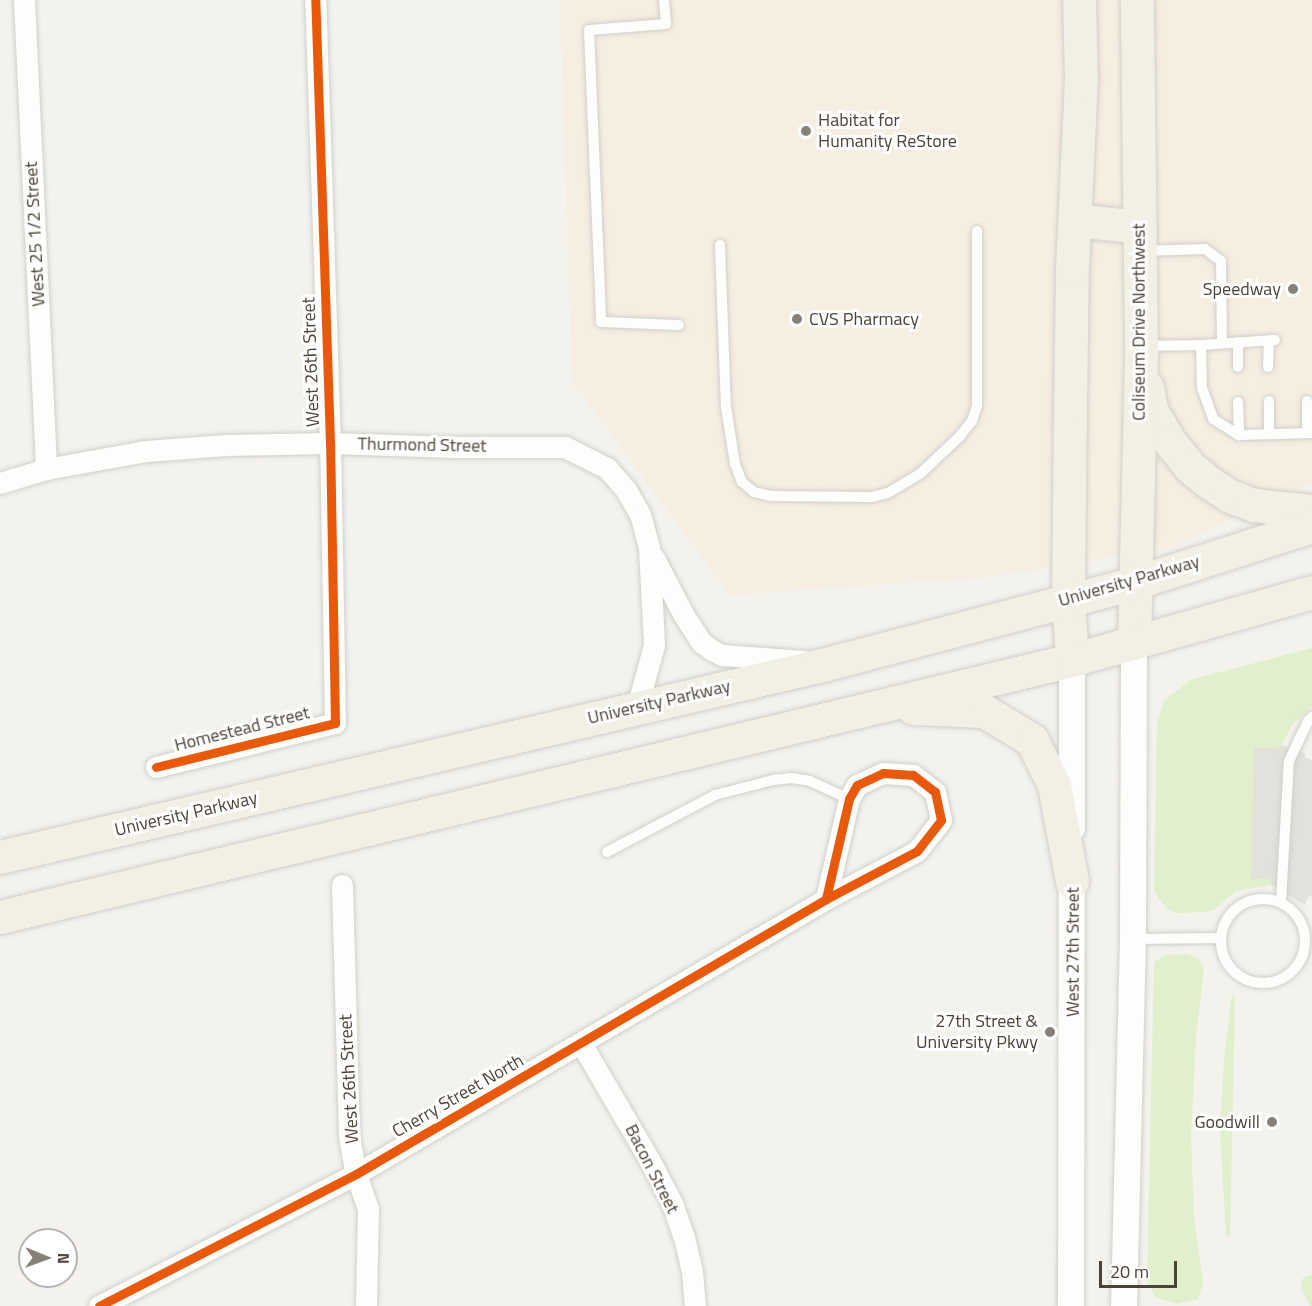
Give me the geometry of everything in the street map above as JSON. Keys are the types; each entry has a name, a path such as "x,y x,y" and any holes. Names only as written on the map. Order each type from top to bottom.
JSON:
{"main road":[{"path":"1068,598 1074,220 1081,80 1079,0"},
{"name":"Coliseum Drive Northwest","path":"1134,643 1141,350 1137,0"},
{"path":"1074,220 1141,239"},
{"path":"1141,350 1152,412 1170,442 1190,466 1230,496 1253,505 1312,511"},
{"name":"University Parkway","path":"0,857 822,665 1068,598 1134,583 1312,526"},
{"path":"0,917 1072,660 1312,592"},
{"name":"West 27th Street","path":"1068,598 1072,660"},
{"path":"873,706 984,711 1032,740 1054,785 1072,881"}],"street":[{"name":"West 25 1/2 Street","path":"24,0 46,469"},
{"name":"West 26th Street","path":"315,0 330,443 335,723"},
{"name":"Thurmond Street","path":"0,483 46,469 147,451 226,445 330,443 565,447 607,468 626,490 640,513 649,549 654,645 636,707"},
{"name":"Thurmond Street","path":"649,549 683,614 702,643 712,650 722,655 795,660 822,665"},
{"path":"1124,1306 1133,939 1134,643"},
{"name":"West 27th Street","path":"1071,1306 1072,660"},
{"name":"Homestead Street","path":"156,767 335,723"},
{"name":"Cherry Street North","path":"99,1306 356,1174 826,899 916,851 940,820 935,792 913,775 883,773 858,784 849,799"},
{"path":"826,899 849,799"},
{"name":"West 26th Street","path":"342,885 349,1136 356,1174 368,1209 366,1306"},
{"name":"Bacon Street","path":"581,1043 672,1203 690,1263 695,1306"}],"lane":[{"path":"664,0 666,24 589,30 601,322 679,325"},
{"path":"720,244 726,407 735,464 742,482 754,492 771,496 872,497 888,493 920,474 959,437 972,421 977,406 977,231"},
{"path":"1141,239 1205,249 1221,261 1222,343"},
{"path":"1141,350 1272,340 1268,367"},
{"path":"1238,342 1238,368"},
{"path":"1201,345 1202,388 1213,419 1239,435 1310,433 1307,401"},
{"path":"1269,401 1269,434"},
{"path":"1238,402 1239,435"},
{"path":"1281,902 1289,761 1312,717"},
{"path":"607,852 715,795 773,780 792,778 810,781 849,799"},
{"path":"1267,898 1281,902 1292,909 1305,933 1305,946 1301,959 1293,971 1281,979 1260,982 1239,975 1229,965 1222,952 1221,938 1227,919 1242,904 1254,899 1267,898"},
{"path":"1133,939 1221,938"}],"shaded area":[{"path":"560,0 1312,0 1312,483 1168,548 989,577 730,595 572,381"},
{"path":"1282,745 1305,753 1305,757 1312,760 1312,896 1308,897 1305,905 1271,885 1271,879 1251,879 1254,748 1275,748"}],"green space":[{"path":"1312,648 1312,706 1292,725 1282,745 1275,748 1255,748 1251,878 1271,879 1271,885 1236,891 1214,910 1176,913 1167,909 1154,892 1157,722 1164,701 1190,680"},
{"path":"1187,954 1199,959 1204,969 1196,1037 1191,1136 1194,1218 1203,1283 1198,1299 1177,1304 1155,1297 1147,1281 1154,962 1166,955"},
{"path":"1232,994 1235,996 1230,1238 1226,1235 1220,1130 1224,1060"},
{"path":"1312,1275 1312,1306 1310,1306 1301,1284 1303,1278"}],"cycle path":[{"path":"156,767 335,723 330,443 315,0"},
{"path":"99,1306 356,1174 826,899 917,851 941,820 935,792 913,775 883,773 857,785 849,799 826,899"}],"place":[{"name":"Habitat for Humanity ReStore","path":"806,131"},
{"name":"Speedway","path":"1293,289"},
{"name":"CVS Pharmacy","path":"797,319"},
{"name":"27th Street & University Pkwy","path":"1050,1032"},
{"name":"Goodwill","path":"1272,1122"}]}
